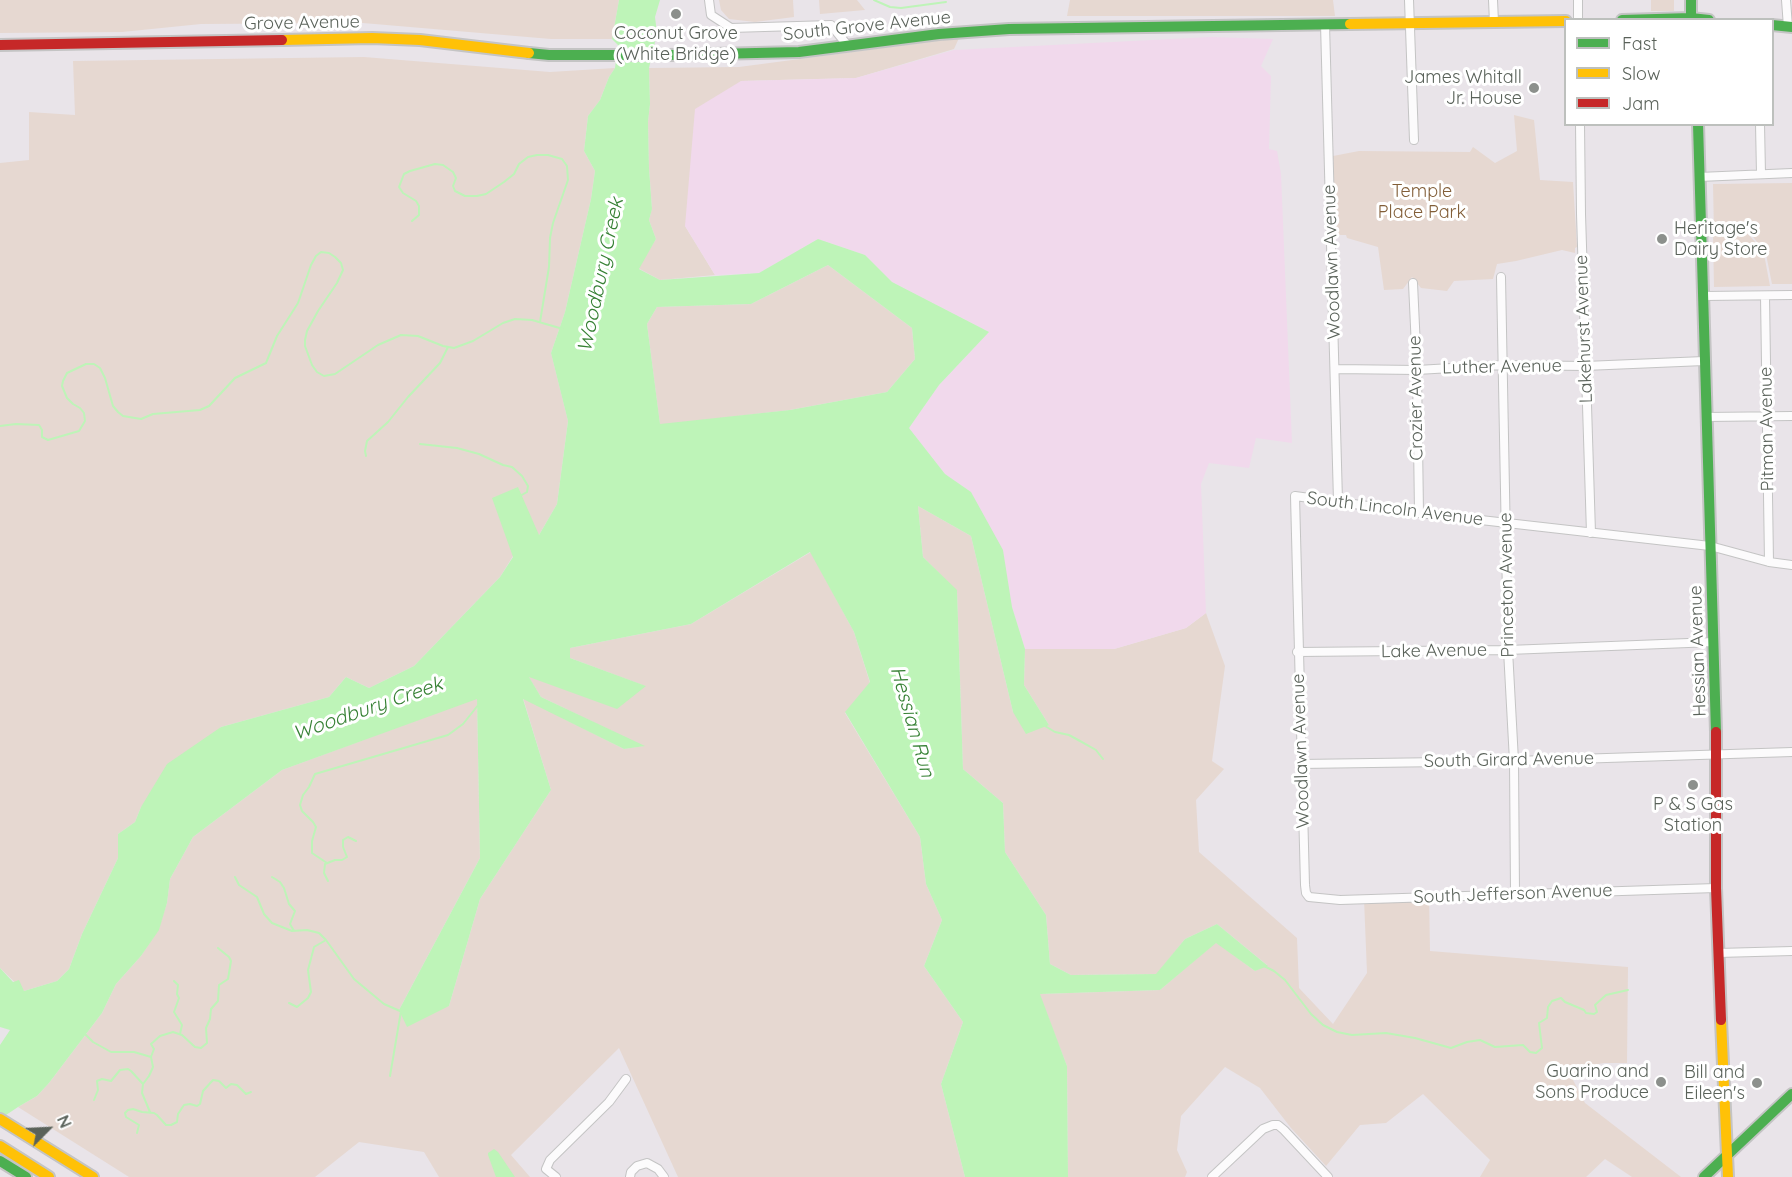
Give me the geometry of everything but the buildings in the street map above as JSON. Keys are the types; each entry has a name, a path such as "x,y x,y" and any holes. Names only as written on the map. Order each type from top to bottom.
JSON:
{"main road":[{"path":"1691,0 1691,18"},
{"name":"South Grove Avenue","path":"603,55 799,52 939,34 1009,29 1564,21"},
{"path":"1774,25 1790,27"},
{"name":"Grove Avenue","path":"0,45 372,38 420,40 549,55 603,55"},
{"name":"Hessian Avenue","path":"1698,126 1718,754 1716,888 1728,1177"},
{"path":"1704,1177 1792,1094"},
{"path":"0,1119 93,1177"},
{"path":"0,1146 49,1177"},
{"path":"0,1161 26,1177"}],"street":[{"path":"709,0 711,15 731,28 831,25 848,46"},
{"path":"1409,0 1414,140"},
{"path":"1493,0 1494,22"},
{"path":"1578,0 1578,18"},
{"path":"1786,0 1790,27"},
{"name":"Woodlawn Avenue","path":"1325,24 1338,501"},
{"name":"Lakehurst Avenue","path":"1580,126 1591,532"},
{"path":"1760,126 1761,174"},
{"path":"1700,177 1792,173"},
{"name":"Princeton Avenue","path":"1501,277 1508,650 1514,761 1515,894"},
{"name":"Crozier Avenue","path":"1413,283 1419,513"},
{"path":"1704,296 1792,295"},
{"name":"Pitman Avenue","path":"1765,296 1769,562"},
{"name":"Luther Avenue","path":"1335,369 1417,370 1503,365 1585,366 1704,361"},
{"path":"1706,417 1792,416"},
{"name":"Woodlawn Avenue","path":"1295,496 1305,885 1309,897"},
{"name":"South Lincoln Avenue","path":"1295,496 1419,513 1710,546 1769,562 1792,565"},
{"name":"Lake Avenue","path":"1298,652 1508,650 1714,642"},
{"name":"South Girard Avenue","path":"1301,764 1514,761 1792,752"},
{"name":"South Jefferson Avenue","path":"1309,897 1340,900 1716,888"},
{"path":"1718,953 1792,951"},
{"path":"556,1177 546,1169 550,1160 609,1102 626,1079"},
{"path":"1212,1177 1263,1129 1273,1125 1278,1125 1285,1131 1328,1177"},
{"path":"630,1177 637,1166 647,1163 658,1169 663,1177"}],"green space":[{"path":"0,0 619,0 612,39 551,39 363,23 201,24 122,32 0,33"},
{"path":"719,0 793,0 794,17 755,22 729,19 721,10"},
{"path":"819,0 857,0 865,10 820,14"},
{"path":"1070,0 1333,0 1335,16 1067,16"},
{"path":"1651,0 1674,0 1674,11 1651,11"},
{"path":"959,38 954,49 856,78 741,81 685,226 715,275 660,280 638,268 656,239 649,220 652,208 648,122 649,68 739,67"},
{"path":"364,57 550,72 615,68 600,100 588,116 584,151 595,171 591,199 565,312 551,353 568,421 557,504 539,535 513,556 500,577 414,666 369,688 346,677 329,697 221,727 141,807 135,822 118,834 118,858 82,934 69,969 57,981 24,991 0,968 0,163 29,160 29,112 75,115 73,61"},
{"name":"Temple Place Park","path":"1514,115 1534,120 1540,180 1573,182 1577,247 1575,253 1562,250 1497,264 1493,279 1454,281 1447,291 1421,288 1412,277 1403,289 1384,290 1378,247 1347,238 1346,235 1335,235 1333,156 1359,151 1470,152 1473,147 1495,163 1517,151"},
{"path":"1792,183 1792,284 1772,284 1766,254 1751,234 1714,232 1713,184"},
{"path":"1713,234 1748,234 1764,254 1770,286 1714,287"},
{"path":"828,265 912,328 915,359 887,392 790,410 660,425 647,324 657,307 751,304"},
{"path":"918,506 971,536 1013,712 1049,725 1024,685 1025,649 1114,649 1186,628 1206,613 1225,666 1212,761 1224,769 1196,800 1199,852 1297,938 1299,988 1333,1024 1367,973 1364,899 1429,894 1430,951 1628,967 1627,1063 1604,1063 1581,1067 1573,1080 1585,1103 1681,1177 1632,1177 1605,1159 1586,1177 1480,1177 1490,1160 1423,1094 1386,1123 1360,1125 1326,1166 1291,1128 1260,1088 1225,1067 1181,1116 1177,1150 1187,1172 1185,1177 1068,1177 1067,1066 1039,994 1160,990 1216,942 1255,971 1267,965 1217,924 1185,939 1157,974 1071,975 1050,964 1046,915 1005,852 1003,803 963,769 957,591 923,557"},
{"path":"811,552 854,632 870,683 845,713 920,837 926,884 942,920 924,966 963,1022 941,1084 965,1177 678,1177 619,1048 511,1155 530,1177 439,1177 424,1152 359,1142 315,1177 129,1177 18,1107 37,1096 49,1083 102,1013 116,984 141,956 158,930 167,903 170,879 193,837 282,770 477,698 480,858 399,1010 449,1006 480,899 551,790 523,698 624,749 643,746 541,697 528,676 645,686 570,658 570,648 691,624"}],"sand":[{"path":"1211,37 1273,39 1261,66 1271,76 1269,149 1277,151 1281,174 1292,443 1256,438 1249,468 1209,463 1201,484 1206,613 1186,628 1114,649 1025,649 971,492 945,474 909,428 939,385 989,332 892,282 865,255 818,239 759,273 715,275 685,226 695,109 741,81 856,78 954,50"}],"water":[{"path":"619,0 660,0 655,17 657,33 649,68 648,122 652,209 649,220 656,239 639,269 660,280 759,273 818,239 865,255 892,282 989,332 939,385 909,428 945,474 971,492 1003,550 1012,607 1025,649 1024,685 1049,725 1026,734 1013,712 971,536 918,506 923,557 957,590 963,769 1003,803 1005,852 1046,915 1050,964 1071,975 1156,974 1185,939 1217,924 1268,966 1255,971 1216,943 1160,990 1040,994 1067,1066 1068,1177 965,1177 941,1084 963,1022 924,966 942,920 926,884 920,837 845,712 870,682 854,632 810,552 691,624 570,648 570,658 646,686 617,709 529,677 541,697 645,746 624,749 523,699 551,790 480,899 449,1006 407,1027 399,1010 480,858 477,699 282,770 193,837 170,879 167,903 159,930 141,956 116,984 102,1013 49,1083 37,1096 0,1119 0,1045 10,1030 0,1027 0,968 13,982 19,980 24,991 57,981 69,969 82,934 118,858 118,834 135,822 141,807 167,764 221,727 329,697 346,677 369,688 414,666 500,577 513,557 492,498 518,487 539,535 557,504 568,421 551,353 565,312 591,199 595,171 584,151 588,116 600,100 615,68 618,45 612,39","holes":["828,265 912,328 915,359 887,392 790,410 660,424 647,324 657,307 751,304"]},
{"path":"494,1149 515,1177 496,1177 488,1155"}],"waterway":[{"path":"874,0 890,7 901,8 946,2"},
{"path":"412,221 419,215 419,206 399,187 404,174 410,171 435,164 443,165 453,172 456,178 453,186 455,191 465,196 477,196 486,194 504,182 528,157 548,155 562,159 567,166 568,180 550,238 549,267 540,322"},
{"path":"0,426 39,425 42,437 48,440 79,431 85,421 84,413 67,398 62,386 67,373 86,364 94,364 100,368 113,406 123,416 141,419 153,414 200,410 209,406 235,378 266,363 277,336 298,303 311,265 321,252 335,257 341,263 343,270 307,331 305,340 312,365 324,376 335,374 378,345 401,335 418,336 454,348 473,341 503,323 515,319 532,320 563,329"},
{"path":"366,456 367,441 388,422 440,363 448,347"},
{"path":"420,444 457,448 512,467 522,476 528,486 527,492 520,496"},
{"path":"327,863 312,853 312,841 316,827 302,811 300,805 315,774 448,735 463,724 479,704"},
{"path":"1045,726 1055,732 1069,735 1096,750 1103,759"},
{"path":"328,881 324,873 325,864 347,857 343,840 348,837 356,841"},
{"path":"235,877 239,885 257,897 264,914 272,923 292,931 307,930 319,933 354,979 384,1004 400,1011"},
{"path":"272,877 280,882 289,904 295,911 290,924 294,931"},
{"path":"289,1003 297,1007 308,998 311,992 308,970 314,947 326,940"},
{"path":"150,1112 142,1093 143,1084 153,1067 151,1057 154,1049 151,1044 160,1036 173,1032 182,1035 195,1047 201,1048 207,1043 206,1028 211,1009 218,1001 219,985 228,979 231,961 218,948"},
{"path":"1264,966 1285,980 1311,1014 1323,1025 1337,1032 1352,1035 1386,1033 1451,1048 1480,1040 1495,1047 1523,1045 1530,1052 1536,1053 1542,1048 1539,1023 1547,1018 1548,1007 1552,1001 1561,998 1586,1013 1594,1014 1597,1012 1595,1005 1606,995 1628,990"},
{"path":"174,981 178,985 179,998 174,1012 182,1025 180,1034"},
{"path":"390,1076 401,1011"},
{"path":"86,1035 93,1042 111,1052 134,1052 151,1057"},
{"path":"94,1100 98,1090 97,1081 102,1079 111,1081 120,1070 128,1069 143,1084"},
{"path":"137,1133 139,1125 126,1117 125,1113 128,1110 154,1113 166,1125 171,1125 177,1122 178,1114 184,1105 197,1106 200,1104 203,1091 213,1080 219,1081 226,1088 231,1084 237,1085 246,1094 251,1092"}],"traffic: fast":[{"path":"1691,0 1691,18"},
{"path":"529,53 670,55 799,52 939,34 1009,29 1350,24"},
{"path":"1774,25 1792,27"},
{"path":"1698,126 1716,732"},
{"path":"1704,1177 1792,1094"},
{"path":"0,1161 26,1177"}],"traffic: slow":[{"path":"1350,24 1564,21"},
{"path":"282,40 372,38 420,40 529,53"},
{"path":"1721,1020 1728,1177"},
{"path":"0,1119 93,1177"},
{"path":"0,1146 49,1177"}],"traffic: jam":[{"path":"0,45 282,40"},
{"path":"1716,732 1716,888 1721,1020"}],"place":[{"name":"Coconut Grove (White Bridge)","path":"676,14"},
{"name":"James Whitall Jr. House","path":"1534,88"},
{"name":"Heritage's Dairy Store","path":"1662,239"},
{"name":"P & S Gas Station","path":"1693,785"},
{"name":"Guarino and Sons Produce","path":"1661,1082"},
{"name":"Bill and Eileen's","path":"1757,1083"}],"water label":[{"name":"Woodbury Creek","path":"601,275"},
{"name":"Woodbury Creek","path":"368,709"},
{"name":"Hessian Run","path":"912,722"}]}
